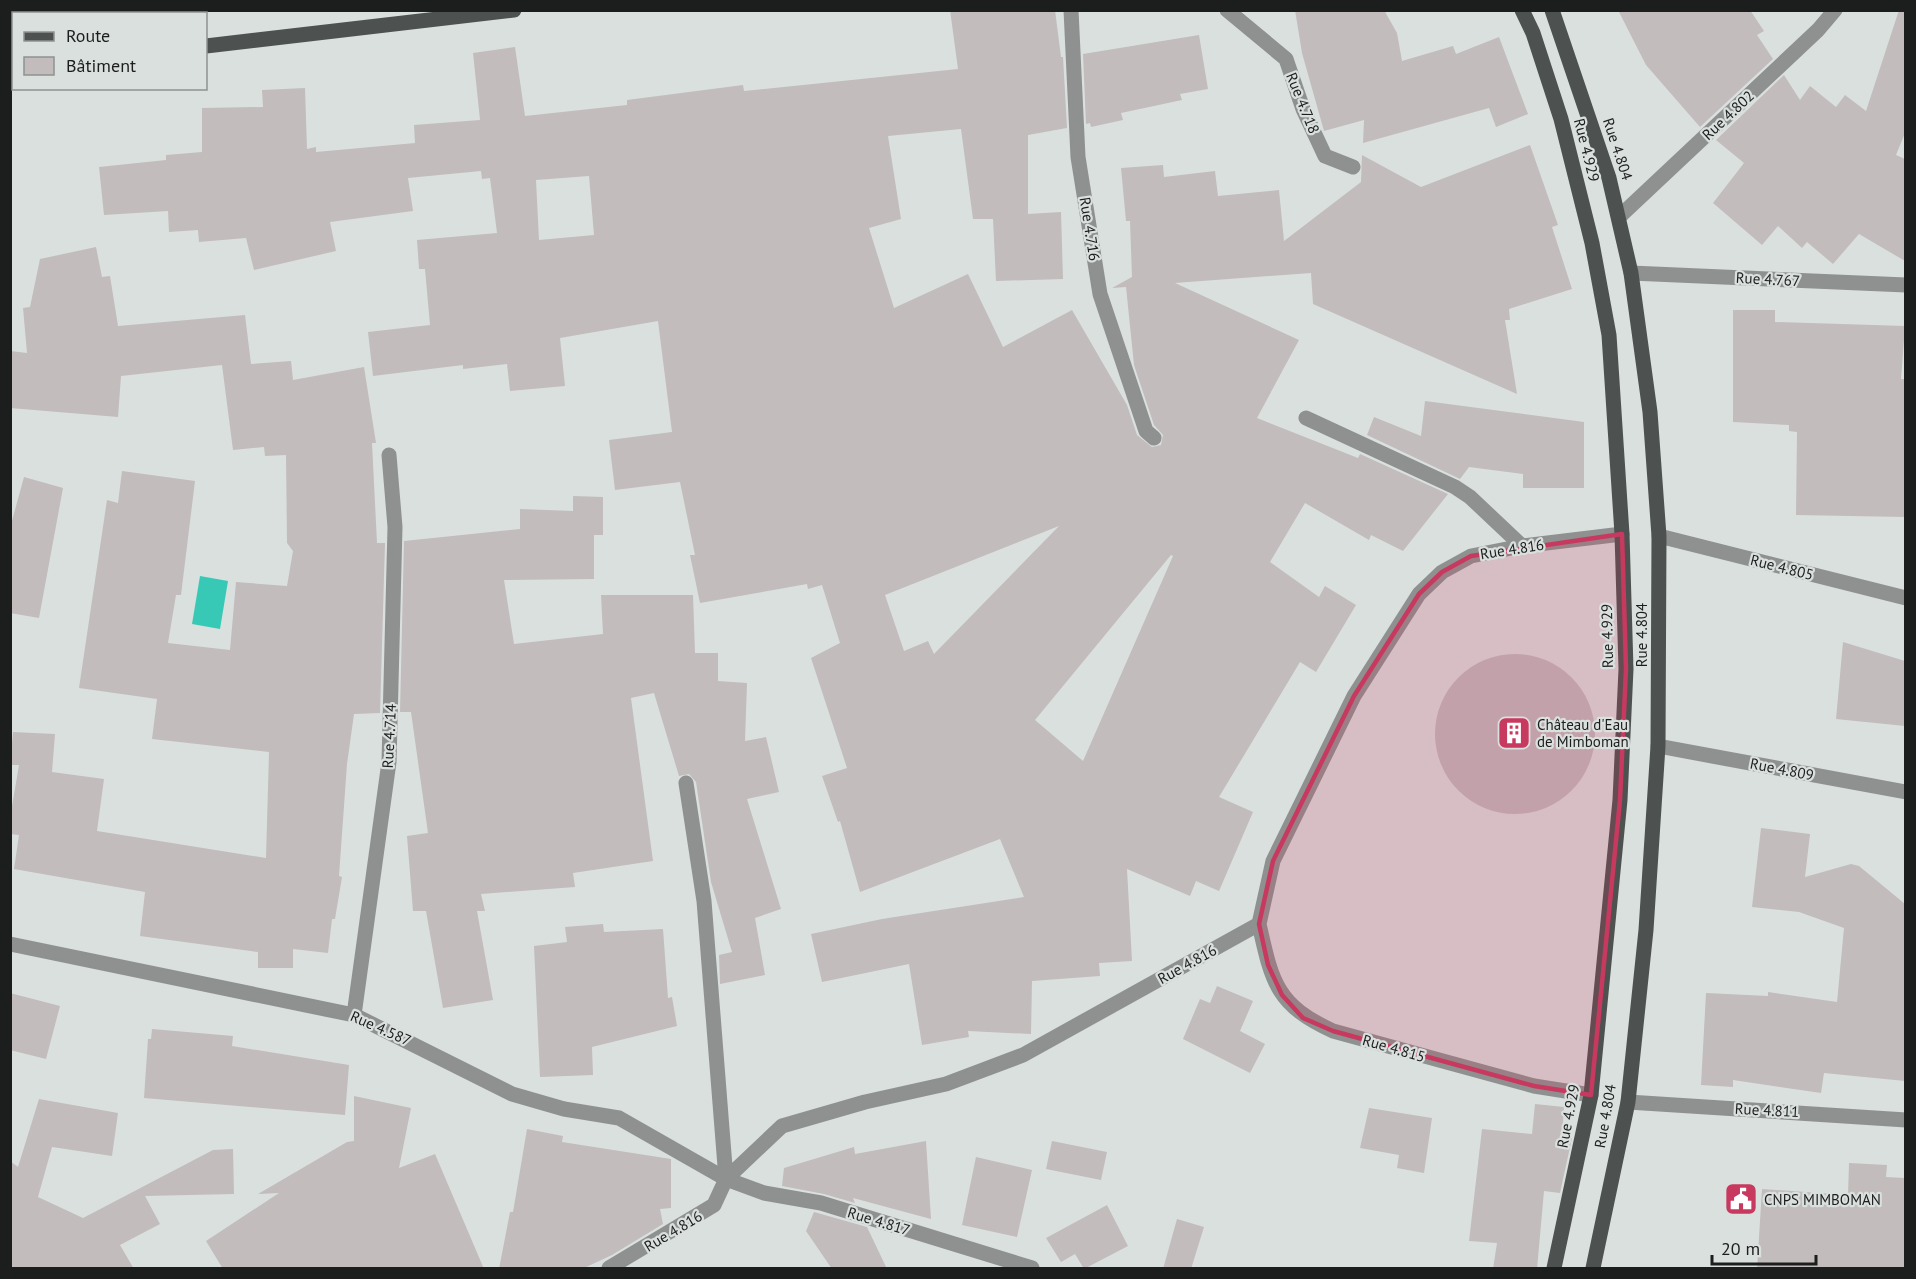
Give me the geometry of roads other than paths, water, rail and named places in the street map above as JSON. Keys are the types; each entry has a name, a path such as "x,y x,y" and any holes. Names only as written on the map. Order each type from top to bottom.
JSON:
{"main road":[{"path":"207,46 514,10"},
{"name":"Rue 4.929","path":"1522,10 1533,33 1561,119 1592,243 1609,335 1622,534 1626,669 1620,800 1591,1095 1554,1269"},
{"name":"Rue 4.804","path":"1552,10 1609,178 1631,273 1650,412 1659,536 1658,746 1646,930 1628,1102 1593,1269"}],"street":[{"name":"Rue 4.716","path":"1071,10 1078,157 1100,294 1146,431 1154,438"},
{"name":"Rue 4.718","path":"1227,10 1286,59 1303,109 1325,156 1353,167"},
{"name":"Rue 4.802","path":"1619,217 1818,30 1835,10"},
{"name":"Rue 4.767","path":"1631,273 1905,285"},
{"path":"1306,418 1455,487 1470,497 1521,546"},
{"name":"Rue 4.714","path":"354,1015 389,762 395,527 389,455"},
{"name":"Rue 4.816","path":"609,1269 714,1205 726,1179 782,1126 865,1102 946,1084 1023,1055 1259,924 1273,861 1354,696 1419,594 1442,572 1471,556 1521,546 1622,534"},
{"name":"Rue 4.805","path":"1659,536 1905,598"},
{"name":"Rue 4.809","path":"1658,746 1905,792"},
{"path":"686,783 704,902 726,1179"},
{"name":"Rue 4.815","path":"1259,924 1268,965 1282,995 1304,1018 1333,1031 1523,1083 1591,1095"},
{"name":"Rue 4.587","path":"10,944 354,1015 512,1094 564,1110 619,1118 726,1179"},
{"name":"Rue 4.811","path":"1628,1102 1905,1120"},
{"name":"Rue 4.817","path":"726,1179 764,1193 821,1203 1032,1269"}],"place":[{"name":"Château d'Eau de Mimboman","path":"1514,733"},
{"name":"CNPS MIMBOMAN","path":"1741,1199"}]}
